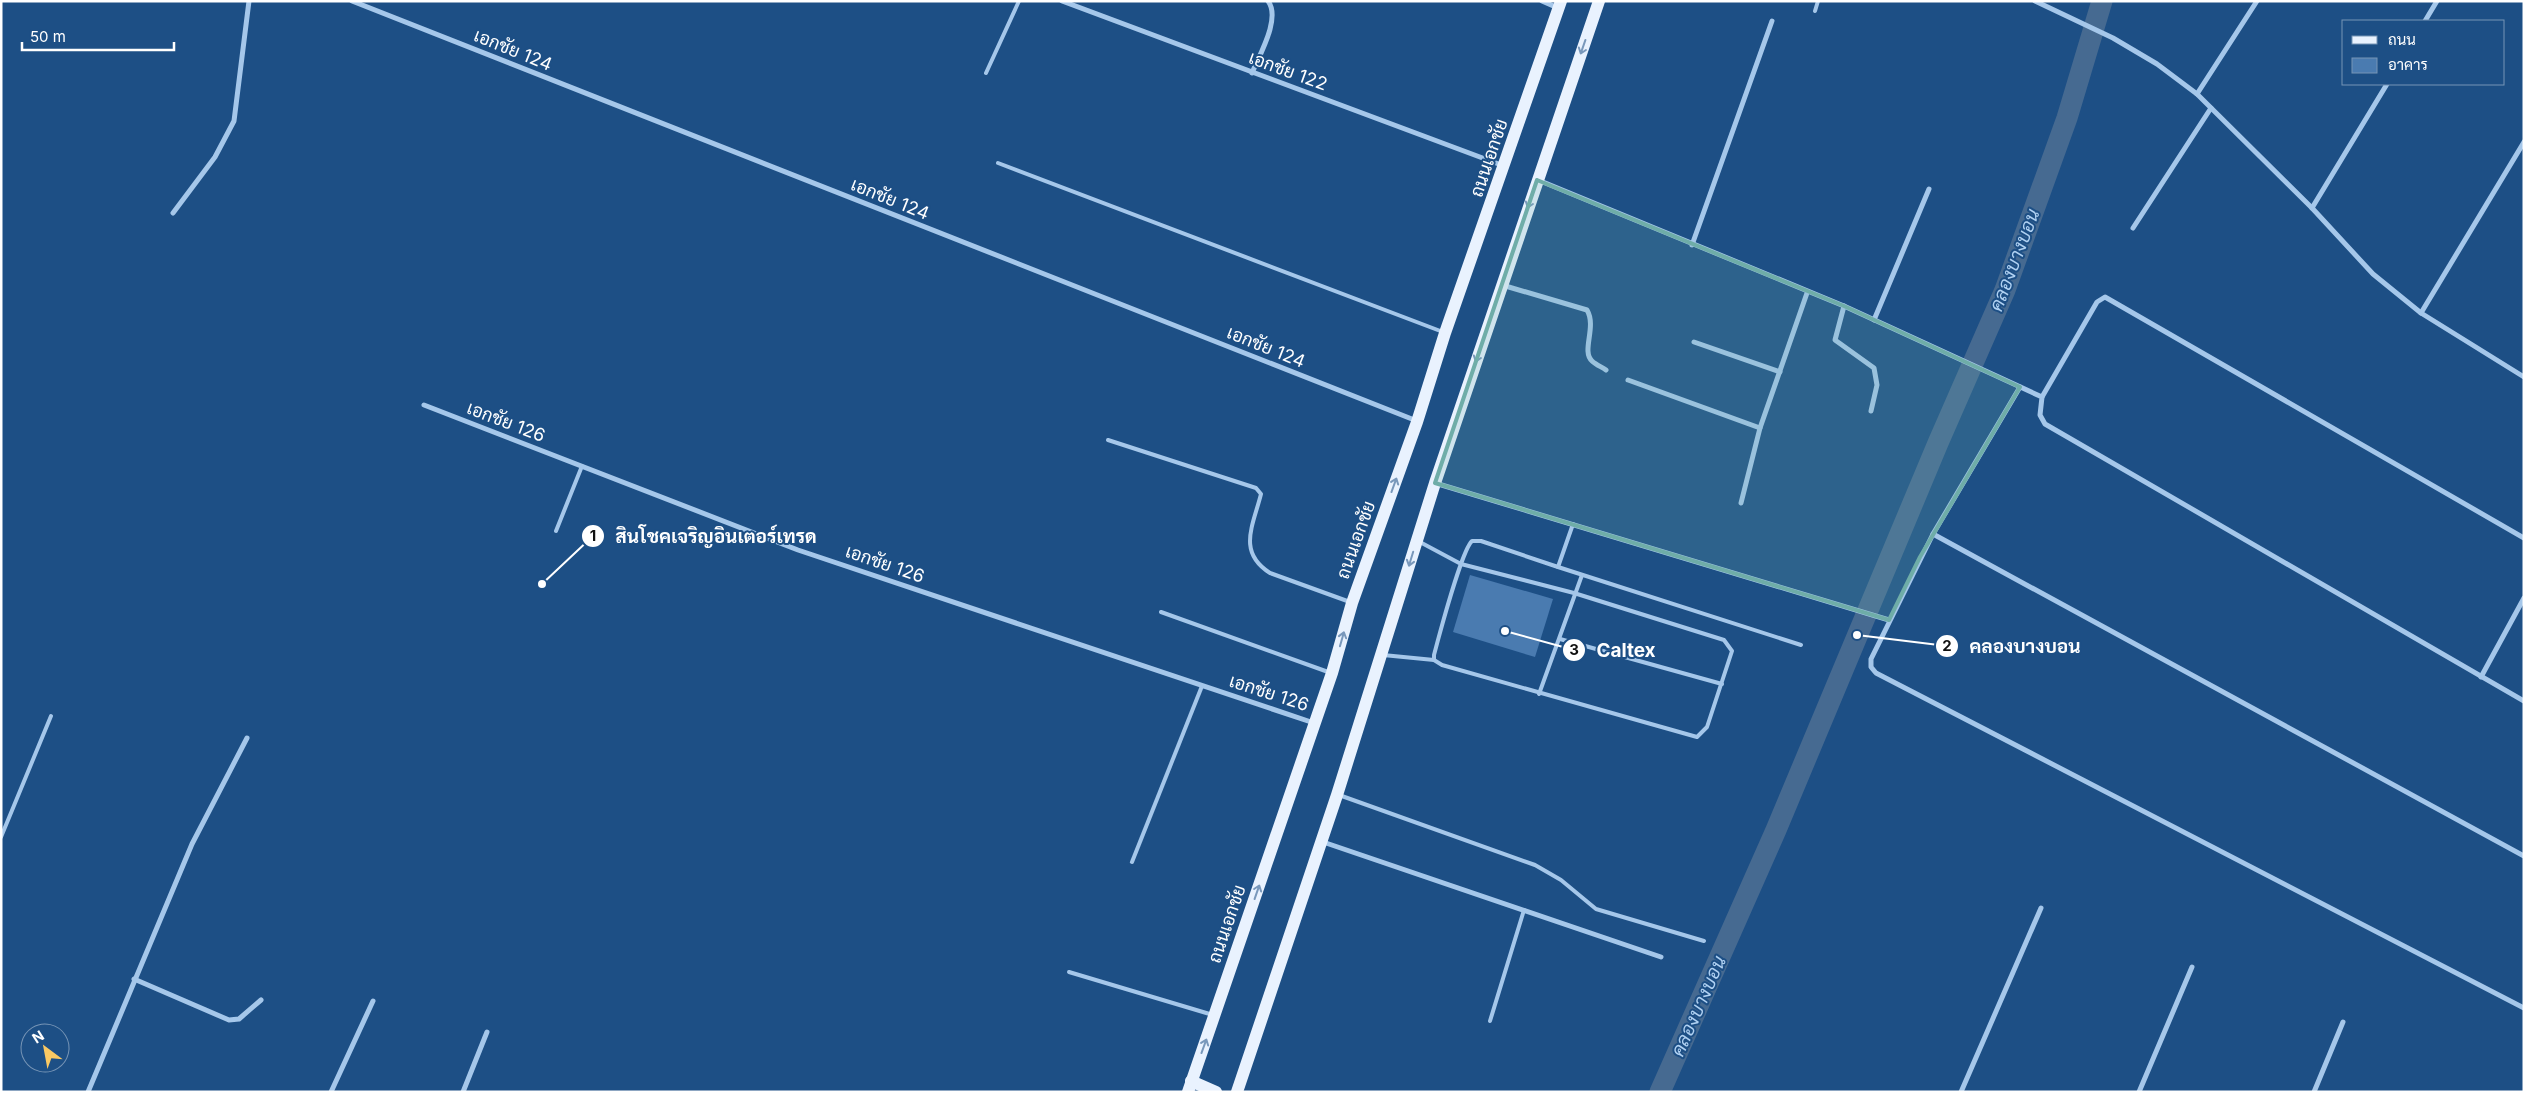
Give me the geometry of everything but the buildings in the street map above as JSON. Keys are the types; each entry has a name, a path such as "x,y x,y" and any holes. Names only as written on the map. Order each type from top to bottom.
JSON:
{"main road":[{"path":"1236,1092 1337,795 1435,483 1599,1"},
{"name":"ถนนเอกชัย","path":"1189,1086 1332,673 1352,603 1417,422 1445,333 1560,5"},
{"path":"1189,1086 1216,1092"}],"street":[{"path":"173,213 214,157 234,121 249,1"},
{"name":"เอกชัย 124","path":"352,1 1417,422"},
{"name":"เอกชัย 122","path":"1062,1 1504,166"},
{"path":"1252,73 1273,19 1273,8 1268,1"},
{"path":"1542,1 1560,5"},
{"path":"2035,1 2113,38 2157,64 2197,94 2312,208 2373,274 2421,313 2524,377"},
{"path":"2197,94 2257,1"},
{"path":"2426,20 2437,1"},
{"path":"1692,245 1772,21"},
{"path":"2312,208 2386,85"},
{"path":"2133,228 2212,108"},
{"path":"2421,313 2524,142"},
{"path":"1538,180 1807,293 1844,306 1955,355 2042,397"},
{"path":"1874,320 1929,189"},
{"path":"1502,285 1587,310 1592,325 1588,353 1592,361 1606,370"},
{"path":"1741,503 1760,428 1807,293"},
{"path":"2524,538 2104,297 2097,302 2042,397 2040,415 2045,424 2524,701"},
{"path":"1844,306 1835,340 1874,368 1877,385 1870,411"},
{"path":"1694,342 1780,372"},
{"path":"1628,380 1760,428"},
{"path":"2020,387 1933,534 1889,620 1871,659 1871,667 1876,673 2524,1008"},
{"name":"เอกชัย 126","path":"424,405 798,550 1314,723"},
{"path":"1435,483 1835,602 1889,620"},
{"path":"1933,534 2524,856"},
{"path":"2481,677 2524,598"},
{"path":"88,1092 192,844 247,738"},
{"path":"1320,841 1661,957"},
{"path":"1961,1092 2041,908"},
{"path":"2138,1092 2192,967"},
{"path":"134,979 229,1020 239,1019 261,1000"},
{"path":"331,1092 373,1001"},
{"path":"2314,1092 2343,1022"},
{"path":"463,1092 487,1032"}],"lane":[{"path":"986,73 1019,1"},
{"path":"1815,11 1818,1"},
{"path":"998,163 1445,333"},
{"path":"1108,440 1256,488 1261,494 1248,544 1252,558 1258,566 1270,573 1352,603"},
{"path":"556,532 582,466"},
{"path":"1558,568 1573,524"},
{"path":"1381,655 1434,660 1442,665 1539,694 1697,737 1707,727 1722,684 1732,651 1724,640 1574,593 1462,564 1417,540"},
{"path":"1434,660 1467,545 1472,541 1481,541 1558,568 1801,645"},
{"path":"1539,694 1582,575"},
{"path":"1161,612 1332,673"},
{"path":"1560,639 1722,684"},
{"path":"1132,862 1202,686"},
{"path":"1,837 52,716"},
{"path":"1337,795 1535,865 1562,880 1596,909 1704,941"},
{"path":"1490,1021 1524,910"},
{"path":"1069,972 1215,1015"}],"highlighted area":[{"path":"1537,180 1844,306 2020,387 1920,557 1889,620 1435,483"}],"waterway":[{"name":"คลองบางบอน","path":"1660,1092 1776,830 1938,443 2005,290 2067,118 2102,1"}],"place":[{"name":"สินโชคเจริญอินเตอร์เทรด","path":"542,584"},
{"name":"Caltex","path":"1505,631"},
{"name":"คลองบางบอน","path":"1857,635"}]}
